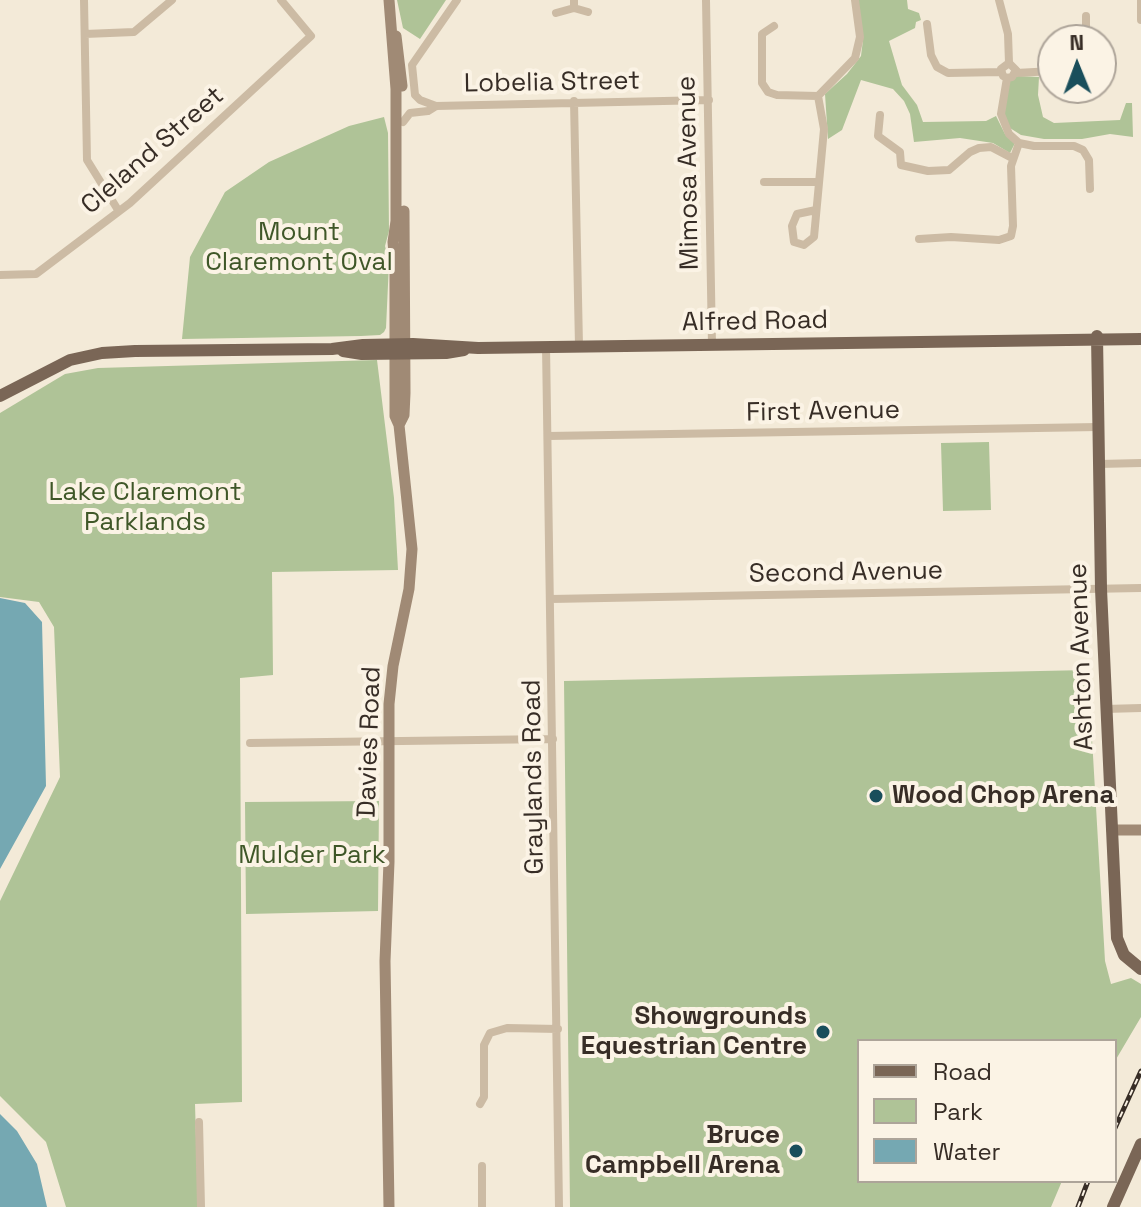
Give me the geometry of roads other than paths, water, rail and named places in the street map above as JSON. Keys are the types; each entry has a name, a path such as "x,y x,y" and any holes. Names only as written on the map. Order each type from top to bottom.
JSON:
{"main road":[{"name":"Davies Road","path":"389,0 393,28 399,43 399,349 404,415 399,425 412,549 409,589 391,675 385,961 389,1207"},
{"name":"Alfred Road","path":"1097,337 1141,332"},
{"name":"Alfred Road","path":"0,396 70,360 102,353 399,349 446,353 478,348 546,346 1032,339 1057,334 1141,339"},
{"name":"Ashton Avenue","path":"1097,337 1101,589 1117,938 1124,955 1141,969"},
{"name":"Alfred Road","path":"0,404 40,376"},
{"path":"1112,830 1141,830"},
{"path":"1113,1207 1141,1144"}],"street":[{"path":"84,0 87,160 118,210"},
{"path":"85,34 134,32 172,0"},
{"name":"Cleland Street","path":"0,275 36,274 130,203 311,36 281,0"},
{"path":"436,106 415,95 412,65 457,0"},
{"name":"Mimosa Avenue","path":"706,0 712,345"},
{"path":"774,26 762,34 762,83 768,92 777,95 818,96 855,58 860,37 855,0"},
{"path":"999,0 1008,34 1009,63 1014,65 1008,74 1001,114 1009,134 1019,143 1074,146 1083,150 1089,160 1090,189"},
{"path":"1141,0 1141,20"},
{"path":"556,13 574,4 588,12"},
{"path":"1086,16 1086,24"},
{"path":"927,24 931,55 937,67 948,73 1037,72"},
{"path":"816,210 824,129 818,96"},
{"name":"Lobelia Street","path":"401,128 410,113 428,111 436,106 709,100"},
{"path":"574,101 579,346"},
{"path":"880,115 878,136 900,152 901,165 928,171 949,170 970,152 991,147 1012,158"},
{"path":"919,239 999,240 1011,236 1012,158 1019,143"},
{"path":"764,182 818,182"},
{"name":"Graylands Road","path":"546,346 559,1207"},
{"name":"First Avenue","path":"548,436 1098,427"},
{"path":"1099,464 1141,463"},
{"name":"Second Avenue","path":"551,599 1141,588"},
{"path":"1105,709 1141,708"},
{"path":"250,743 553,739"},
{"path":"480,1104 484,1097 484,1045 490,1033 507,1028 558,1029"},
{"path":"199,1122 201,1207"},
{"path":"482,1166 482,1207"}],"water":[{"path":"0,598 25,603 42,622 46,786 0,869"},
{"path":"0,1114 17,1131 37,1164 47,1207 0,1207"}],"railway":[{"path":"1117,1124 1141,1071"},
{"path":"1078,1207 1087,1183"}],"place":[{"name":"Wood Chop Arena","path":"876,796"},
{"name":"Showgrounds Equestrian Centre","path":"823,1032"},
{"name":"Bruce Campbell Arena","path":"796,1151"}],"park label":[{"name":"Mount Claremont Oval","path":"299,248"},
{"name":"Lake Claremont Parklands","path":"145,508"},
{"name":"Mulder Park","path":"312,856"}]}
